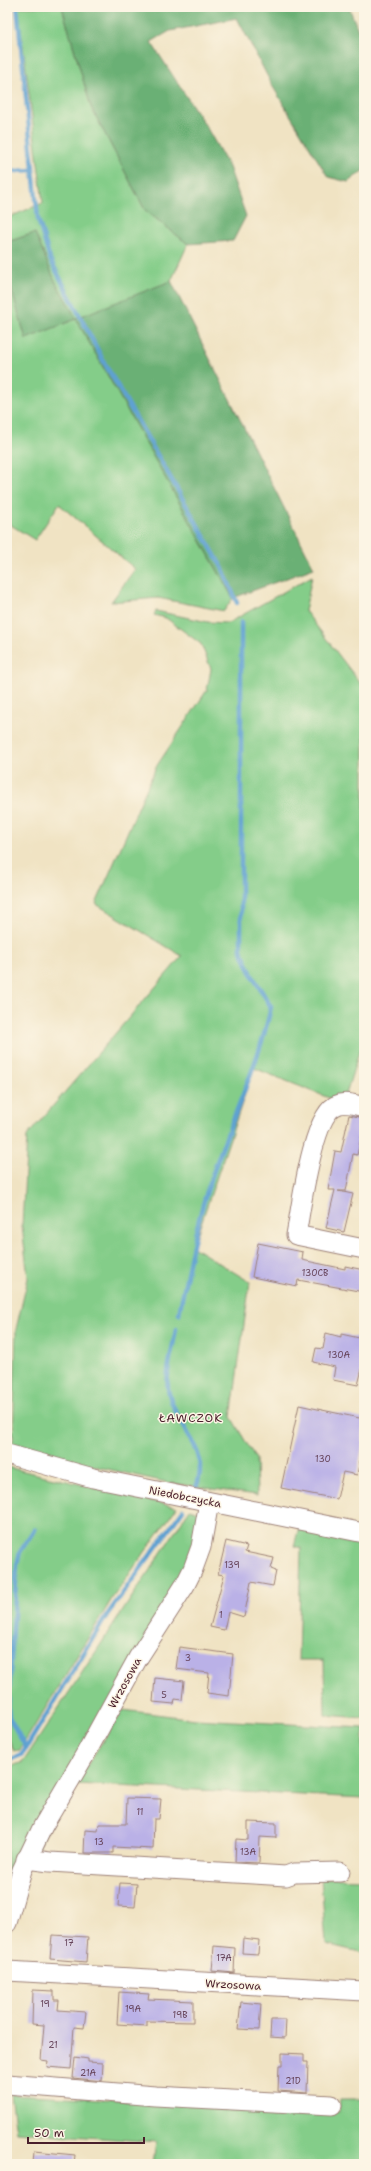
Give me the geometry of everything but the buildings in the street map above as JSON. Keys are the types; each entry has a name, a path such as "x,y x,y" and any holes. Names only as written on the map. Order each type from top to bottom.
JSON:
{"street":[{"path":"364,1107 343,1103 337,1104 328,1112 312,1150 296,1235 364,1248"},
{"name":"Niedobczycka","path":"7,1454 93,1478 364,1533"},
{"name":"Wrzosowa","path":"7,1923 17,1882 26,1859 138,1658 185,1585 198,1558 209,1502"},
{"path":"26,1859 50,1862 286,1876 294,1873 340,1872"},
{"name":"Wrzosowa","path":"7,1972 364,1991"},
{"path":"7,2084 155,2096 332,2105"}],"green space":[{"path":"18,7 62,7 91,107 145,210 188,244 171,281 76,319 233,598 224,611 158,598 111,602 135,569 59,504 35,540 9,524 7,486 7,274 26,339 76,318 55,281 35,233 7,242 7,218 43,203"},
{"path":"62,7 349,7 364,45 364,170 348,182 328,177 273,87 237,18 170,31 151,42 207,128 229,167 246,216 233,241 188,244 145,210 91,107"},
{"path":"35,233 55,281 76,318 171,281 314,568 233,598 76,319 26,339 7,274 7,242"},
{"path":"312,576 305,611 364,688 364,1043 359,1052 345,1097 334,1100 254,1068 193,1247 250,1282 231,1417 256,1459 257,1495 170,1483 13,1448 16,1329 28,1278 22,1226 27,1136 182,956 96,904 156,767 207,690 211,669 201,644 166,618 154,615 156,611 208,622 228,623"},
{"path":"7,1467 177,1507 113,1597 20,1750 14,1751 7,1735"},
{"path":"190,1509 202,1513 191,1563 7,1906 7,1768 23,1762"},
{"path":"299,1527 364,1541 364,1718 325,1715 324,1660 298,1660 301,1548 294,1546"},
{"path":"123,1710 195,1719 364,1728 364,1798 75,1784"},
{"path":"321,1878 364,1879 364,1953 326,1944"},
{"path":"11,2094 339,2112 340,2099 364,2099 364,2164 153,2164 156,2142 16,2132"}],"waterway":[{"path":"17,7 38,219 50,259 105,364 223,569 237,603"},
{"path":"16,171 32,170"},
{"path":"179,1314 193,1246 206,1195 218,1157 259,1051 271,1007 252,975 241,950 241,622"},
{"path":"176,1329 168,1370 168,1386 173,1407 197,1451 200,1463 199,1476 195,1490"},
{"path":"7,1761 21,1755 26,1748 107,1615 183,1510"},
{"path":"26,1748 9,1717 8,1709 17,1565 20,1552 35,1529"}],"district":[{"name":"ŁAWCZOK","path":"191,1418"}]}
